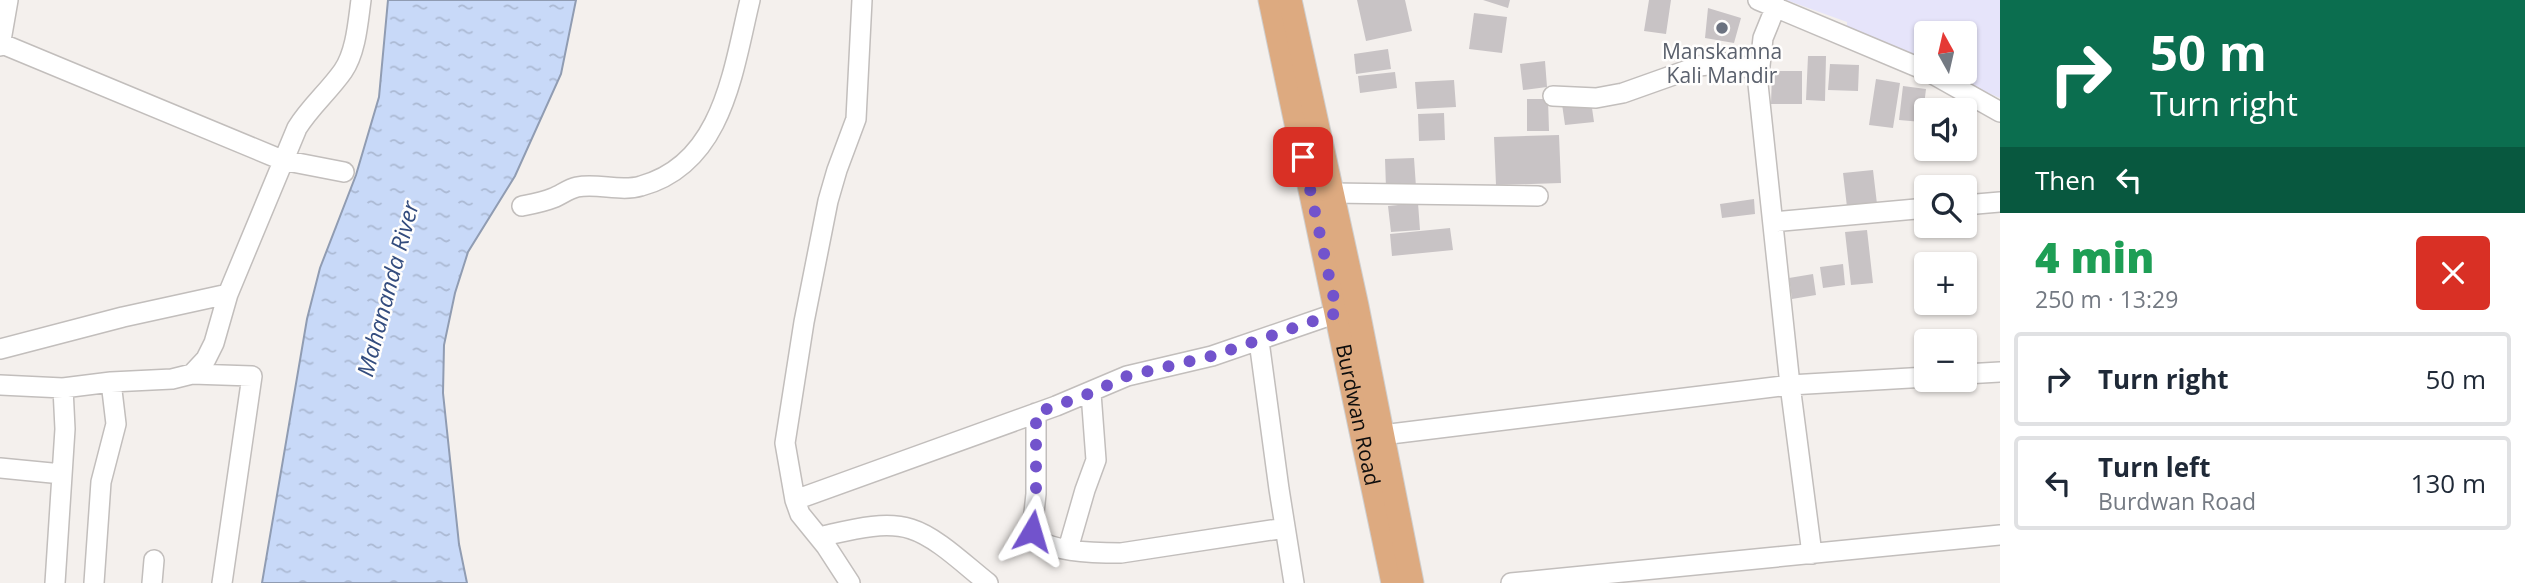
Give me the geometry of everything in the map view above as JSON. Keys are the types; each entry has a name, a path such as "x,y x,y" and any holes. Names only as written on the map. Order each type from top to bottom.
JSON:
{"main road":[{"name":"Burdwan Road","path":"1269,0 1393,583"},
{"name":"Burdwan Road","path":"1290,0 1357,306 1412,583"}],"street":[{"path":"8,0 1,44 282,160 344,172"},
{"path":"192,374 206,359 214,343 228,294 297,128 309,109 344,69 352,47 361,0"},
{"path":"522,206 554,198 574,188 637,188 660,180 686,163 715,123 725,103 750,0"},
{"path":"850,583 842,568 800,514 785,443 804,322 828,201 836,170 856,119 862,0"},
{"path":"1812,554 1790,385 1758,69 1767,3 1914,65"},
{"path":"1553,96 1596,97 1623,93 1699,66 1726,63 1758,69"},
{"path":"1951,84 2000,112"},
{"path":"1332,193 1538,196"},
{"path":"1977,204 2000,202"},
{"path":"1773,222 1914,209"},
{"path":"0,349 123,317 228,294"},
{"path":"795,500 1091,393 1137,373 1212,356 1337,313"},
{"path":"1259,341 1294,583"},
{"path":"1977,373 2000,372"},
{"path":"0,385 63,388 172,379 192,374 252,376 222,583"},
{"path":"1382,435 1790,385 1914,378"},
{"path":"94,583 102,482 116,424 111,382"},
{"path":"55,583 65,415 63,388"},
{"path":"1068,548 1084,489 1096,460 1091,393"},
{"path":"1036,413 1037,477 1033,536 1043,544 1121,553 1285,528"},
{"path":"0,468 62,474"},
{"path":"819,537 880,526 911,529 950,553 988,583"},
{"path":"1511,583 2000,535"},
{"path":"152,583 154,560"}],"shaded area":[{"path":"1786,0 2000,0 2000,98 1968,84 1978,84 1978,21 1914,21 1914,60 1847,32 1847,22"}],"water":[{"name":"Mahananda River","path":"388,0 576,0 561,74 515,176 468,252 455,293 444,345 443,393 459,544 467,583 262,583 307,319 320,268 356,175 379,97"}],"building":[{"path":"1357,0 1405,0 1412,31 1366,41"},
{"path":"1483,0 1510,0 1508,8"},
{"path":"1649,0 1671,0 1666,34 1644,31"},
{"name":"Manskamna Kali Mandir","path":"1708,8 1741,18 1734,43 1705,38"},
{"path":"1474,13 1507,17 1502,53 1469,49"},
{"path":"1388,49 1391,69 1356,74 1354,54"},
{"path":"1808,56 1826,56 1825,101 1806,100"},
{"path":"1545,61 1547,87 1523,90 1520,64"},
{"path":"1830,64 1859,65 1858,91 1828,90"},
{"path":"1772,71 1802,71 1802,104 1771,104"},
{"path":"1395,72 1397,88 1360,93 1358,76"},
{"path":"1876,79 1900,83 1893,128 1869,125"},
{"path":"1454,80 1456,107 1417,109 1415,82"},
{"path":"1903,86 1926,89 1925,98 1914,98 1914,121 1899,120"},
{"path":"1527,99 1548,99 1549,131 1527,131"},
{"path":"1591,101 1594,122 1565,125 1562,104"},
{"path":"1444,113 1445,140 1419,141 1418,114"},
{"path":"1559,135 1561,183 1496,185 1494,137"},
{"path":"1414,158 1416,187 1386,188 1385,159"},
{"path":"1873,170 1877,204 1847,207 1843,173"},
{"path":"1754,199 1755,214 1722,218 1720,204"},
{"path":"1418,203 1420,230 1391,232 1388,206"},
{"path":"1450,228 1453,250 1392,256 1390,234"},
{"path":"1867,230 1873,283 1851,285 1845,232"},
{"path":"1843,264 1845,285 1823,288 1820,267"},
{"path":"1813,274 1816,295 1792,299 1789,278"}],"place":[{"name":"Manskamna Kali Mandir","path":"1722,28"}],"route":[{"path":"1032,531 1037,477 1036,413 1091,393 1127,376 1212,356 1337,313 1303,157"}]}
